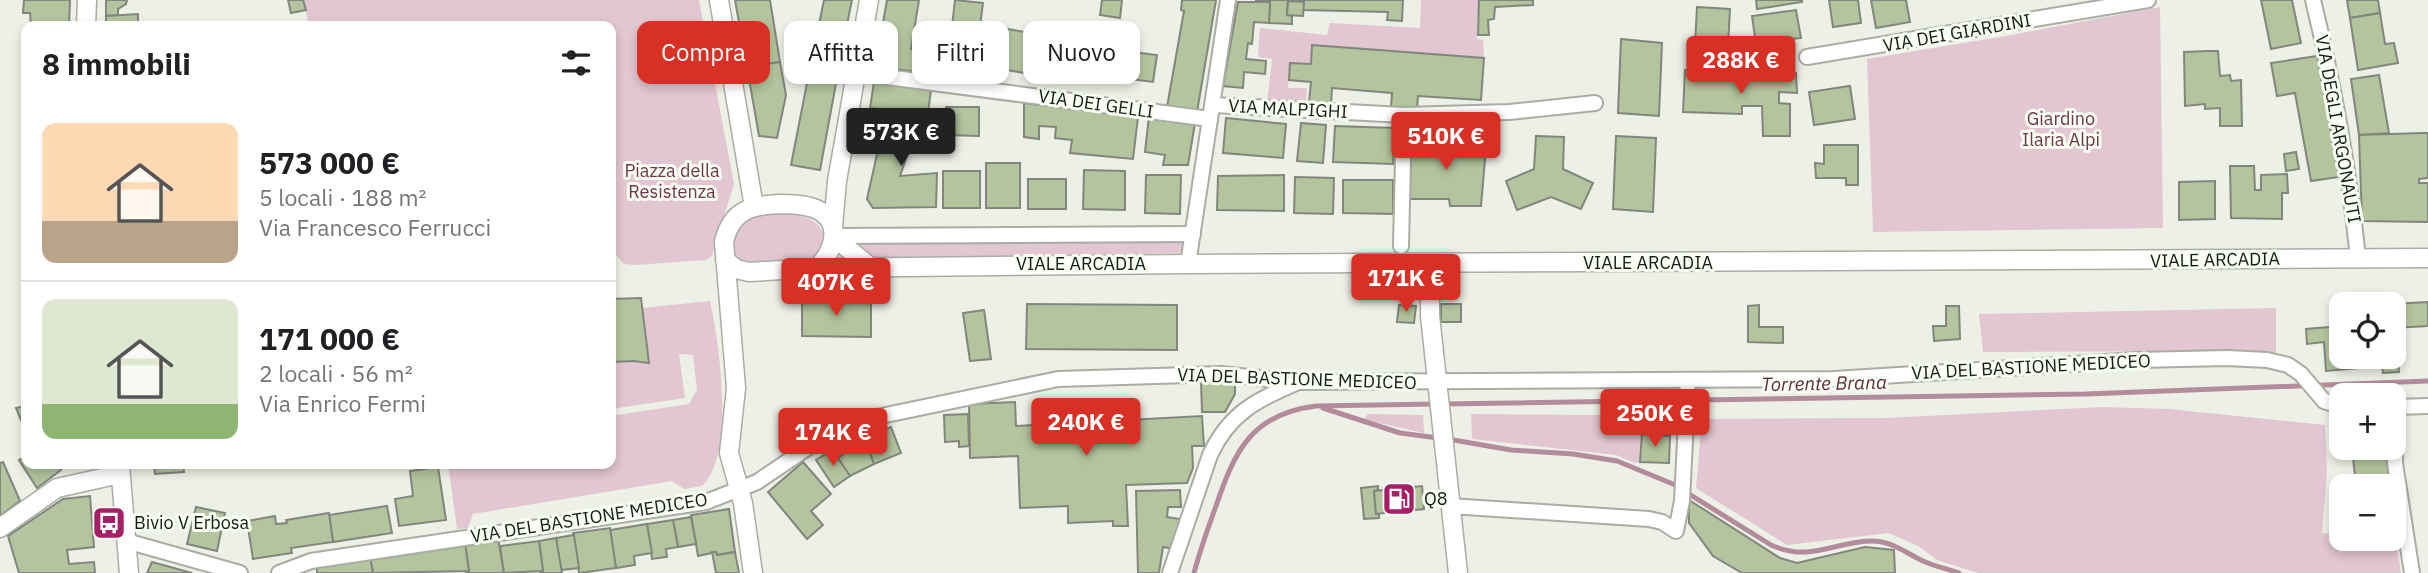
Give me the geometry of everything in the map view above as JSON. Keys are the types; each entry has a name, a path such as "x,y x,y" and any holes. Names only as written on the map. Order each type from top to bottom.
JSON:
{"street":[{"path":"86,21 87,0"},
{"path":"719,0 754,207"},
{"path":"865,21 869,0"},
{"path":"1188,264 1228,0"},
{"name":"VIA DEI GIARDINI","path":"1807,57 2148,0"},
{"name":"VIA DEGLI ARGONAUTI","path":"2313,0 2341,126 2358,258"},
{"name":"VIA DEI GELLI","path":"898,78 1212,112"},
{"path":"725,260 740,271 762,272 817,268 826,259 834,233 837,181 854,84"},
{"name":"VIA MALPIGHI","path":"1212,112 1404,115 1509,112 1595,103"},
{"path":"1401,246 1404,115"},
{"path":"753,573 743,503 729,453 736,388 725,260 726,233 739,215 754,207 786,204 813,208 828,217 834,233 869,266"},
{"path":"834,233 1193,234"},
{"name":"VIALE ARCADIA","path":"817,268 2428,258"},
{"path":"1430,264 1430,316 1458,573"},
{"path":"729,300 735,287 743,279 762,272"},
{"name":"VIA DEL BASTIONE MEDICEO","path":"279,573 311,561 692,505 739,491 768,475 831,432 845,426 1058,379 1220,374 1297,382 1438,387 1688,386 2137,360 2227,358 2282,363 2301,374 2324,401 2329,403"},
{"path":"1170,573 1210,456 1219,438 1235,418 1254,402 1297,382"},
{"path":"1450,506 1649,519 1667,524 1676,531 1682,501 1688,386"},
{"path":"2406,407 2428,406"},
{"path":"2395,460 2412,573"},
{"path":"0,528 57,488 120,469 129,573"},
{"path":"126,541 240,573"}],"green space":[{"name":"Piazza della Resistenza","path":"303,0 699,0 703,21 637,21 637,84 715,84 734,184 712,256 706,260 635,265 624,264 616,255 616,21 308,21"},
{"path":"1421,0 1479,0 1477,39 1483,40 1484,58 1313,45 1311,64 1290,64 1288,88 1307,88 1306,106 1267,103 1272,59 1258,57 1260,28 1327,35 1330,23 1420,28"},
{"name":"Giardino Ilaria Alpi","path":"2160,7 2163,228 1873,232 1867,59"},
{"path":"769,211 804,216 817,224 827,240 817,257 774,263 732,256 731,240 739,229 746,221"},
{"path":"1188,240 1178,253 877,258 861,249 861,244"},
{"path":"710,301 720,369 722,425 719,450 712,471 702,486 684,489 672,481 473,514 468,528 457,529 449,469 616,469 616,415 689,404 697,390 693,355 679,354 685,398 616,408 616,360 648,363 642,308"},
{"path":"2276,308 2276,356 2231,351 1983,352 1979,314"},
{"path":"2103,407 2169,409 2325,425 2327,471 2322,533 2329,534 2329,551 2398,551 2401,573 1978,573 1937,560 1918,546 1889,533 1787,545 1696,488 1702,419 1886,418"},
{"path":"1368,414 1423,415 1424,433 1364,419"},
{"path":"1471,414 1678,414 1678,422 1643,421 1640,462 1635,463 1616,455 1472,439"}],"building":[{"path":"24,0 70,0 69,21 31,21 30,13 23,13"},
{"path":"106,0 127,0 126,4 118,9 118,15 106,16"},
{"path":"288,0 303,0 306,10 291,13"},
{"path":"735,0 770,0 780,62 770,64 770,21 739,21"},
{"path":"824,0 852,0 848,21 820,21"},
{"path":"887,0 919,0 916,21 912,21 912,71 898,70 898,21 883,21"},
{"path":"955,0 983,3 981,21 953,21"},
{"path":"1102,0 1122,0 1120,18 1100,15"},
{"path":"1182,0 1216,0 1197,112 1167,107 1184,11 1181,10"},
{"path":"1256,0 1304,0 1304,2 1288,1 1287,15 1292,16 1292,24 1269,23 1270,2"},
{"path":"1304,0 1403,0 1402,21 1387,20 1388,12 1303,10"},
{"path":"1479,0 1533,0 1533,5 1495,7 1494,19 1488,20 1489,35 1478,35"},
{"path":"1756,0 1802,0 1802,2 1757,9"},
{"path":"1829,0 1858,0 1861,23 1833,27"},
{"path":"1871,0 1906,0 1910,22 1876,28"},
{"path":"2261,0 2292,0 2301,43 2271,49"},
{"path":"2347,0 2378,0 2380,13 2350,18"},
{"path":"1288,1 1304,2 1303,16 1287,15"},
{"path":"1238,2 1270,2 1269,23 1254,22 1252,44 1248,43 1246,59 1266,61 1265,74 1244,72 1243,88 1223,86"},
{"path":"1697,7 1730,9 1728,46 1695,44"},
{"path":"1796,10 1801,38 1756,44 1752,16"},
{"path":"2380,13 2385,44 2394,43 2398,63 2358,70 2350,18"},
{"path":"138,14 138,21 106,21 106,16"},
{"path":"1009,29 1023,32 1023,73 1009,70"},
{"path":"1621,39 1662,43 1659,116 1618,113"},
{"path":"1312,45 1484,58 1481,100 1418,96 1417,109 1391,107 1392,93 1332,88 1331,104 1309,102 1311,82 1289,80 1290,63 1311,64"},
{"path":"2218,51 2220,76 2230,75 2231,81 2241,80 2242,126 2220,126 2220,108 2205,109 2205,104 2185,106 2184,52"},
{"path":"1140,53 1157,55 1153,82 1140,80"},
{"path":"2317,56 2339,177 2311,181 2295,93 2277,96 2271,63"},
{"path":"780,62 786,95 777,138 759,136 750,84 770,84 770,64"},
{"path":"1748,65 1750,77 1796,73 1797,93 1779,92 1779,103 1790,104 1790,136 1763,136 1762,106 1742,106 1742,114 1683,112 1685,70 1729,70"},
{"path":"2379,75 2389,133 2359,135 2351,79"},
{"path":"807,84 836,84 820,170 791,165"},
{"path":"874,84 931,90 928,113 870,108"},
{"path":"1850,86 1855,119 1814,125 1809,92"},
{"path":"1024,103 1138,117 1133,159 1070,153 1072,140 1055,138 1056,127 1039,126 1039,139 1024,137"},
{"path":"946,107 979,107 979,136 945,135"},
{"path":"886,114 927,123 923,152 909,150 900,176 937,173 936,207 873,208 867,199"},
{"path":"1149,116 1195,123 1188,165 1163,165 1165,155 1145,152"},
{"path":"1226,118 1286,124 1283,158 1223,153"},
{"path":"1301,123 1326,125 1323,163 1297,161"},
{"path":"1335,126 1395,128 1393,164 1333,162"},
{"path":"2428,133 2428,178 2419,179 2419,183 2428,183 2428,222 2362,221 2359,135"},
{"path":"1536,136 1564,137 1563,169 1593,183 1581,209 1551,197 1517,210 1506,181 1534,169"},
{"path":"1616,136 1656,138 1653,212 1613,209"},
{"path":"1450,137 1450,149 1486,148 1481,206 1450,206 1449,199 1410,199 1411,138"},
{"path":"1824,145 1858,145 1858,185 1846,185 1846,178 1816,178 1815,163 1824,164"},
{"path":"2296,152 2299,169 2286,171 2284,154"},
{"path":"986,163 1020,163 1020,208 986,208"},
{"path":"2230,166 2254,166 2255,190 2261,190 2261,175 2287,174 2288,193 2282,193 2282,219 2231,218"},
{"path":"1084,170 1125,171 1125,210 1083,209"},
{"path":"943,171 980,171 980,208 943,208"},
{"path":"1146,175 1181,175 1180,214 1145,213"},
{"path":"1284,175 1284,211 1217,210 1218,176"},
{"path":"1295,177 1334,178 1333,214 1294,213"},
{"path":"1028,179 1066,179 1066,209 1028,209"},
{"path":"1343,180 1393,180 1393,214 1343,213"},
{"path":"2215,181 2215,219 2179,220 2179,182"},
{"path":"641,298 649,363 616,362 616,299"},
{"path":"802,299 871,300 871,337 802,336"},
{"path":"2428,302 2428,326 2406,327 2406,303"},
{"path":"1027,304 1177,305 1177,350 1026,349"},
{"path":"1441,304 1461,304 1461,322 1441,322"},
{"path":"1399,305 1416,306 1414,323 1397,322"},
{"path":"1759,305 1759,327 1783,327 1783,343 1748,342 1748,306"},
{"path":"1946,306 1959,306 1960,339 1934,341 1933,326 1946,326"},
{"path":"984,310 991,359 970,361 963,313"},
{"path":"2329,327 2329,369 2348,369 2326,371 2324,342 2307,344 2306,329"},
{"path":"2382,369 2399,369 2399,372 2383,373"},
{"path":"1235,381 1235,394 1225,412 1202,412 1201,382"},
{"path":"1015,402 1016,426 1202,416 1204,446 1192,446 1193,468 1187,483 1126,485 1128,526 1113,526 1113,521 1068,523 1068,506 1020,508 1018,456 970,458 969,404"},
{"path":"21,407 21,420 16,408"},
{"path":"968,414 969,446 959,447 959,441 945,442 944,415"},
{"path":"891,427 901,453 874,464 864,438"},
{"path":"1642,434 1670,436 1669,463 1640,462"},
{"path":"864,438 874,464 850,476 838,458 845,453 843,443"},
{"path":"832,450 850,476 834,487 816,460"},
{"path":"2353,460 2387,460 2388,474 2355,474"},
{"path":"3,462 20,501 0,516 0,463"},
{"path":"803,462 831,494 811,511 823,525 807,539 768,492"},
{"path":"25,469 60,469 61,470 37,488"},
{"path":"154,469 184,469 184,472 155,474"},
{"path":"438,469 446,520 399,526 395,499 413,496 410,471"},
{"path":"1378,486 1378,490 1374,491 1376,514 1379,514 1379,518 1364,519 1361,488"},
{"path":"1422,486 1424,509 1376,514 1374,491"},
{"path":"1180,490 1181,507 1168,507 1167,517 1180,519 1175,549 1163,547 1159,573 1138,573 1136,491"},
{"path":"90,496 94,547 67,550 69,564 94,562 95,573 19,573 8,536 63,499"},
{"path":"1689,500 1780,558 1797,563 1865,547 1894,550 1895,573 1742,573 1713,556 1689,523"},
{"path":"387,506 392,533 333,542 329,515"},
{"path":"196,507 225,513 217,551 187,544"},
{"path":"729,509 735,552 698,556 691,515"},
{"path":"329,513 333,542 291,548 292,553 253,559 247,521 275,516 276,524 287,523 286,520"},
{"path":"691,517 696,544 678,547 673,520"},
{"path":"673,520 678,547 666,549 667,557 652,559 647,524"},
{"path":"647,524 652,553 634,556 635,565 616,568 610,530"},
{"path":"610,528 616,568 579,573 573,533"},
{"path":"574,535 579,568 561,570 556,538"},
{"path":"498,538 504,573 466,573 469,571 465,543"},
{"path":"556,538 562,573 540,573 543,571 539,541"},
{"path":"539,541 543,571 504,573 500,546"},
{"path":"465,543 469,571 373,573 370,557"},
{"path":"712,552 717,555 735,552 739,573 716,573"},
{"path":"370,557 373,573 317,573 317,566"},
{"path":"152,562 192,573 147,573"}],"waterway":[{"name":"Torrente Brana","path":"1444,404 2086,394 2428,381"},
{"name":"Torrente Brana","path":"1194,573 1231,468 1239,452 1261,426 1294,410 1316,406 1435,404"},
{"path":"1323,408 1400,433 1438,438"},
{"path":"1448,439 1511,450 1573,454 1617,461 1673,484 1771,545 1785,550 1811,552 1872,541 1892,545 1927,563 1959,573"}],"place":[{"name":"Q8","path":"1399,499"},
{"name":"Bivio V Erbosa","path":"109,523"}]}
